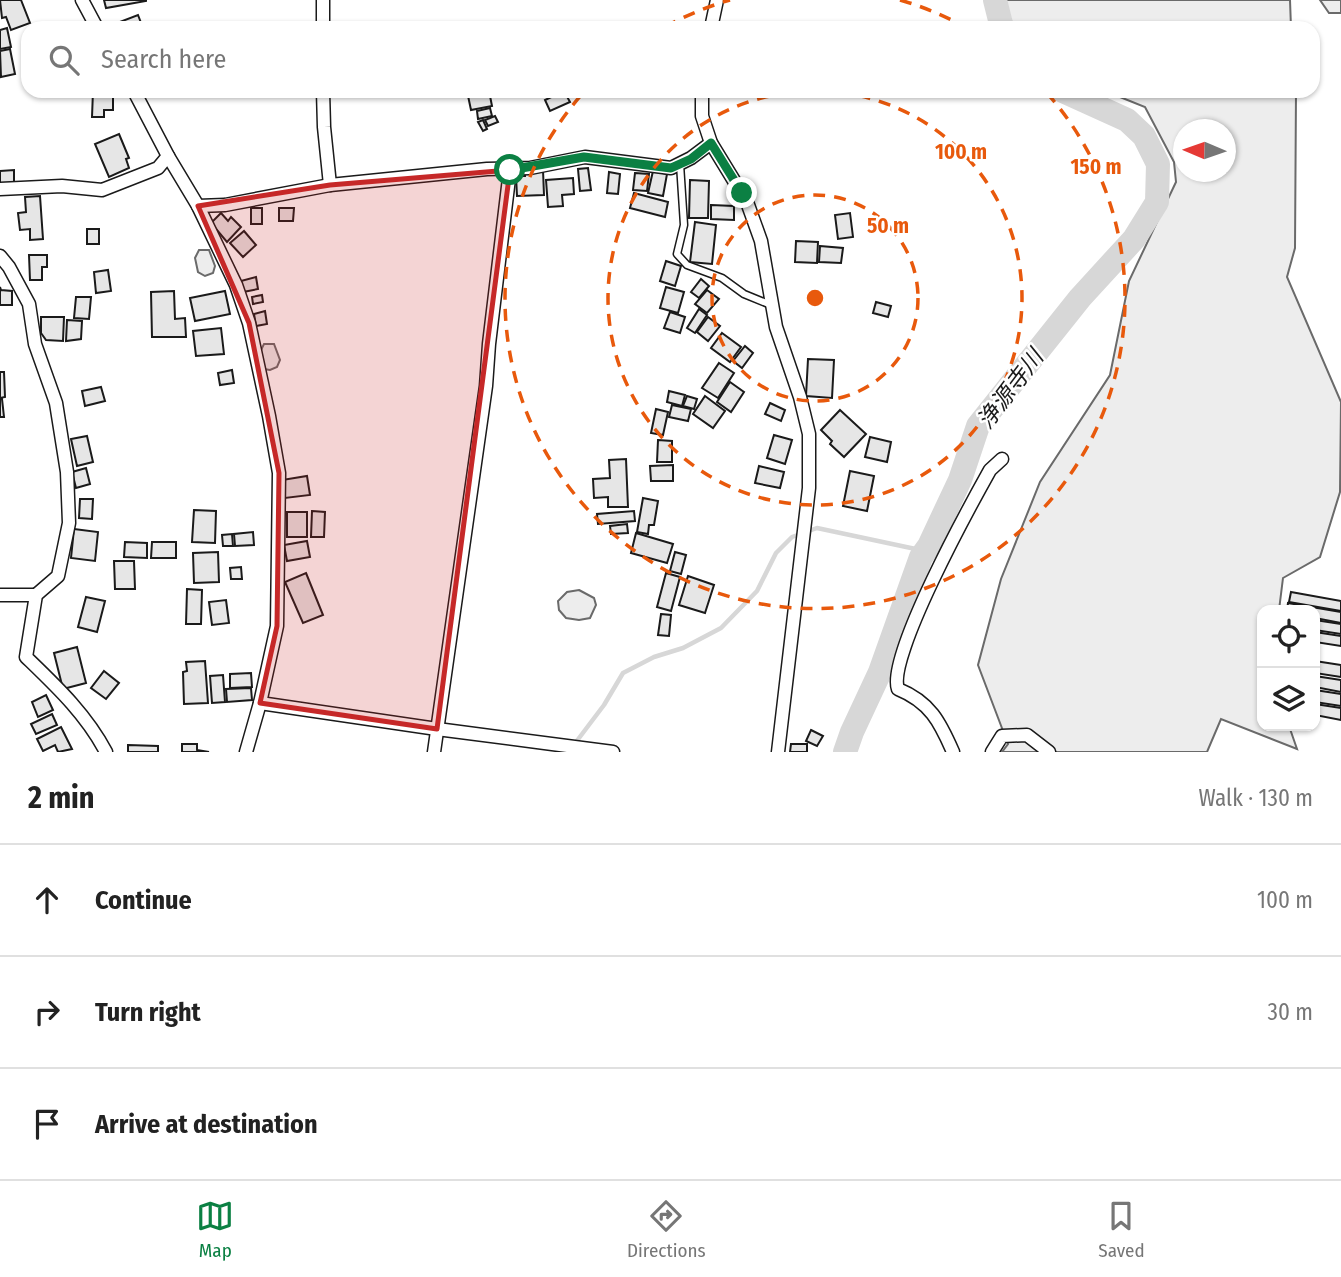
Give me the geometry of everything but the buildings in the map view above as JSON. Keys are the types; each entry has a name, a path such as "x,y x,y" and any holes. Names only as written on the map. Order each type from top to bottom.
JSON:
{"street":[{"path":"82,0 93,21"},
{"path":"323,0 323,21"},
{"path":"712,21 717,0"},
{"path":"138,98 198,206 236,285 260,369 279,473 277,626 246,752"},
{"path":"323,98 330,185"},
{"path":"702,98 702,116 711,143 742,193 761,241 776,327 800,397 809,434 809,488 778,752"},
{"path":"198,206 225,205 330,185 487,169 510,170 584,157 671,168 691,159 711,143"},
{"path":"0,189 62,186 102,190 158,168 168,156"},
{"path":"434,752 486,386 510,170"},
{"path":"0,256 29,304 35,344 56,403 67,472 69,523 58,576 36,595 26,657 67,696 97,735 106,752"},
{"path":"953,752 936,717 914,696 898,689 895,682 930,585 990,470 1002,459"},
{"path":"0,595 36,595"},
{"path":"260,703 613,752"},
{"path":"992,752 1002,736 1027,735 1048,752"}],"lane":[{"path":"680,164 684,225 677,254 687,265 722,278 744,294 773,306"}],"highlighted area":[{"path":"510,170 437,729 260,703 277,626 279,473 249,323 198,206 330,185"}],"shaded area":[{"path":"1003,0 1290,0 1291,21 1011,21"},
{"path":"1320,0 1341,0 1341,13 1329,13"},
{"path":"1122,98 1296,98 1295,248 1287,277 1341,402 1340,492 1320,557 1283,578 1280,605 1257,605 1257,731 1291,731 1297,749 1221,719 1207,752 1002,752 1008,744 978,665 1001,579 1040,482 1110,375 1129,281 1176,182 1236,182 1236,119 1173,119 1173,160 1145,107"},
{"path":"199,250 209,250 215,266 213,273 205,276 198,272 195,258"},
{"path":"264,344 274,344 280,360 277,367 270,370 264,369 260,352"},
{"path":"579,590 594,598 596,605 590,618 566,618 559,610 558,601 567,592"}],"waterway":[{"name":"浄源寺川","path":"995,0 1000,21"},
{"name":"浄源寺川","path":"845,752 880,672 921,557 929,546 960,480 978,426 1080,298 1134,239 1157,202 1158,164 1144,136 1127,120 1078,98"},
{"path":"573,746 604,705 623,673 654,657 683,648 721,628 757,591 776,553 792,537 817,528 925,551"}],"route":[{"path":"510,170 584,157 671,168 691,159 711,143 742,193"}]}
